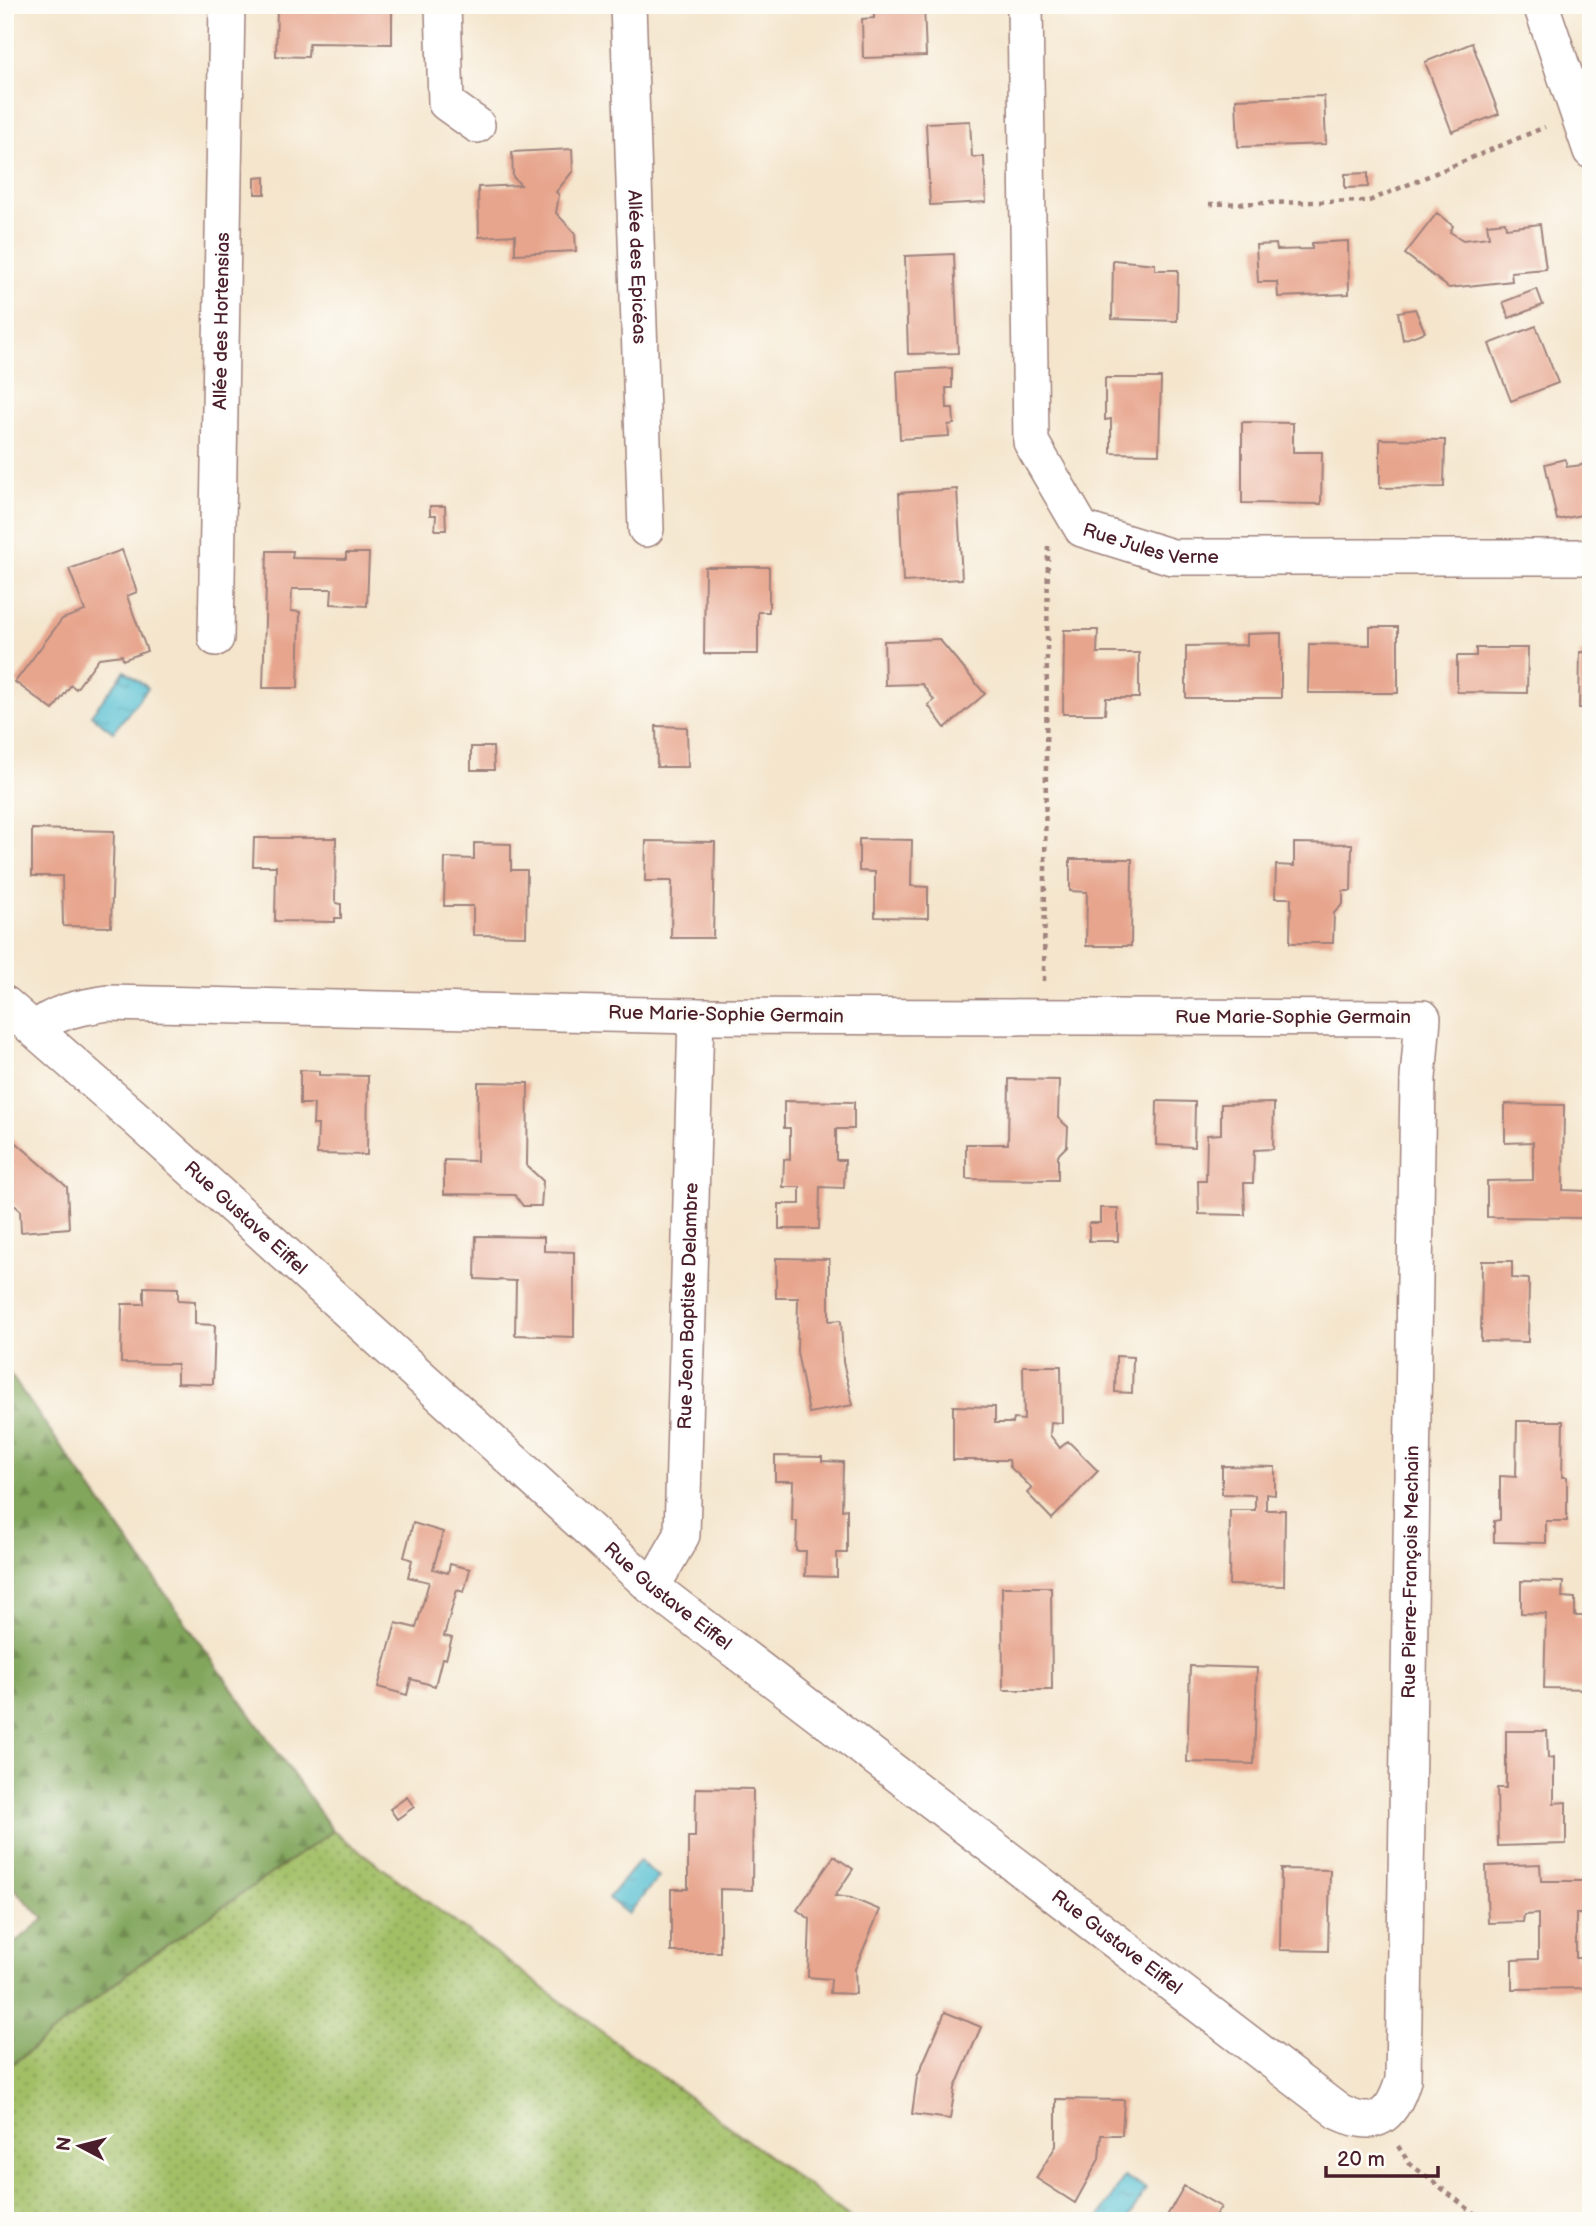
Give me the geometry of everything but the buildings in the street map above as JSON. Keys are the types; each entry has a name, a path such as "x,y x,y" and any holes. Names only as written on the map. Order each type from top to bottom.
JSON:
{"street":[{"name":"Allée des Hortensias","path":"216,638 227,5"},
{"path":"443,5 446,103 478,125"},
{"name":"Allée des Epicéas","path":"628,5 646,529"},
{"name":"Rue Jules Verne","path":"1025,5 1031,442 1083,529 1172,558 1591,557"},
{"path":"1541,5 1591,151"},
{"name":"Rue Marie-Sophie Germain","path":"35,1030 45,1020 65,1012 108,1003 696,1016 1423,1018"},
{"name":"Rue Gustave Eiffel","path":"5,1004 652,1587 1324,2100 1353,2118 1367,2121 1380,2118"},
{"name":"Rue Jean Baptiste Delambre","path":"652,1587 682,1535 696,1016"},
{"name":"Rue Pierre-François Mechain","path":"1380,2118 1390,2109 1403,2080 1418,1078 1423,1018"}],"path":[{"path":"1209,204 1369,201 1578,113"},
{"path":"1044,1017 1048,542"},
{"path":"1380,2118 1409,2163 1484,2221"}],"green space":[{"path":"5,1367 333,1831 141,1963 5,2070 5,1951 44,1919 5,1880"},
{"path":"333,1831 855,2221 5,2221 5,2070 141,1963"}],"water":[{"path":"125,671 148,688 113,732 91,715"},
{"path":"639,1861 659,1877 628,1914 608,1898"},
{"path":"1124,2177 1146,2189 1127,2221 1105,2221 1099,2218"}]}
